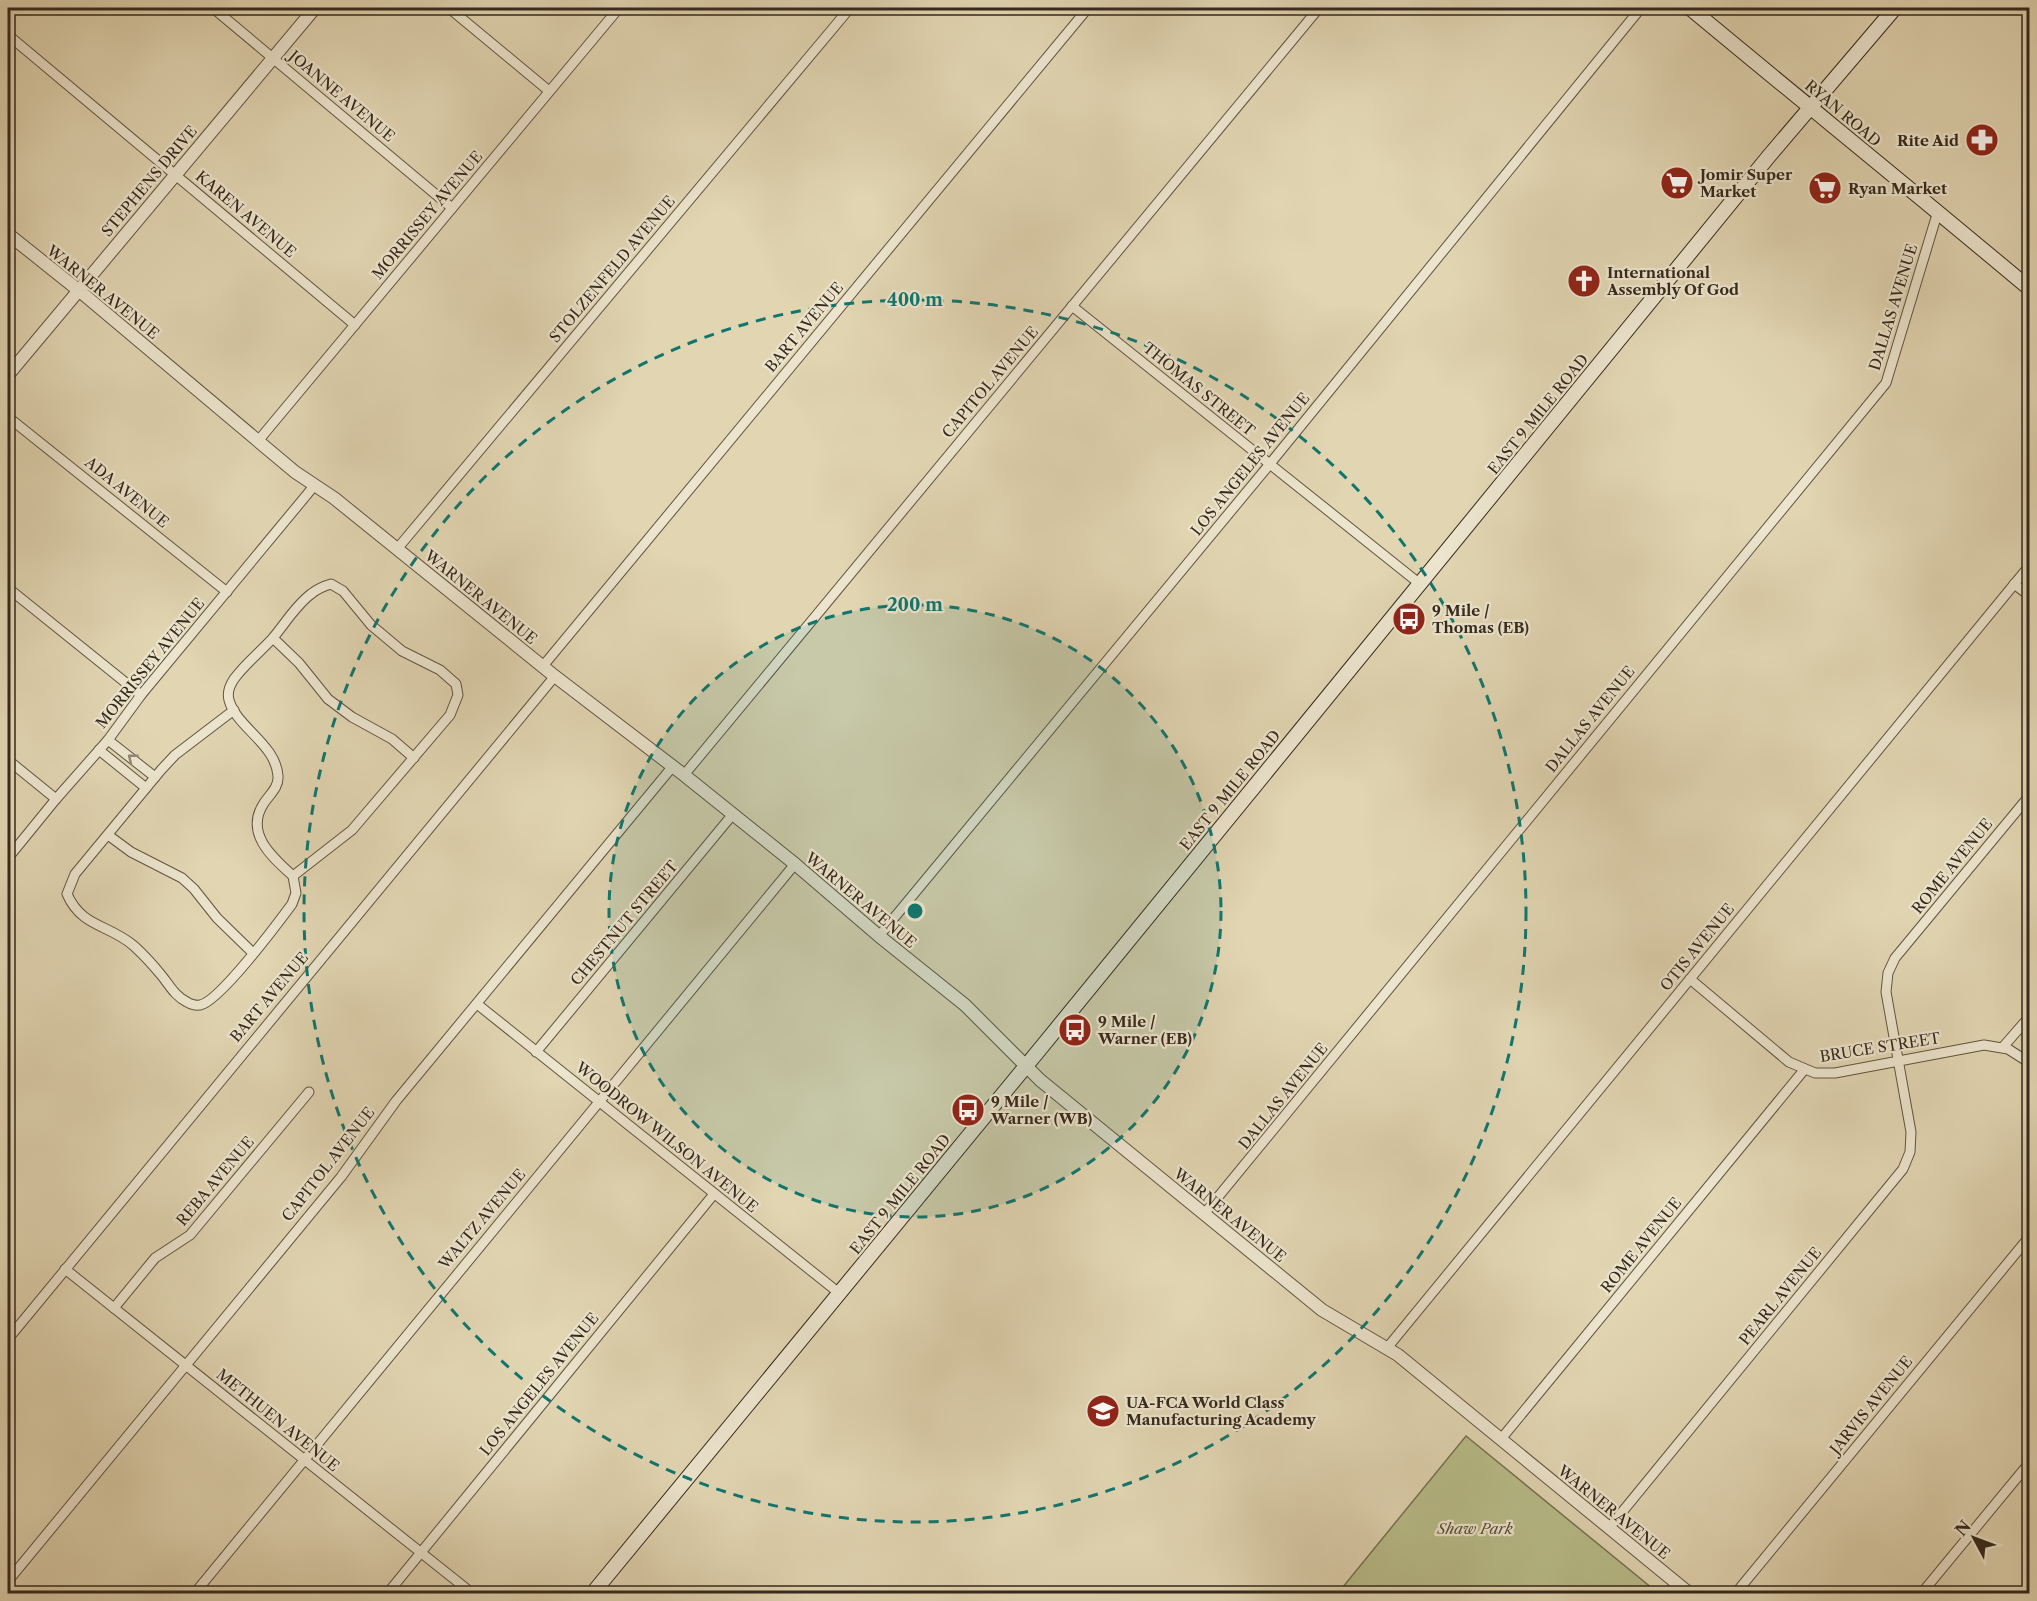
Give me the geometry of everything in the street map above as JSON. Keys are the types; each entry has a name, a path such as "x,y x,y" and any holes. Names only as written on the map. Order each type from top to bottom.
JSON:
{"main road":[{"name":"RYAN ROAD","path":"1690,8 2030,289"},
{"name":"EAST 9 MILE ROAD","path":"592,1593 1027,1066 1811,106 1895,8"}],"street":[{"name":"JOANNE AVENUE","path":"213,8 452,208"},
{"name":"STEPHENS DRIVE","path":"8,375 315,8"},
{"path":"449,8 549,91"},
{"name":"MORRISSEY AVENUE","path":"258,441 620,8"},
{"name":"STOLZENFELD AVENUE","path":"398,549 850,8"},
{"name":"BART AVENUE","path":"543,666 1088,8"},
{"name":"CAPITOL AVENUE","path":"684,775 1319,8"},
{"name":"LOS ANGELES AVENUE","path":"879,936 1269,465 1641,8"},
{"name":"KAREN AVENUE","path":"8,35 355,325"},
{"name":"DALLAS AVENUE","path":"1204,1214 1886,382 1938,211"},
{"name":"WARNER AVENUE","path":"8,234 314,486 334,498 555,676 734,814 969,1009 1040,1080 1322,1310 1398,1354 1690,1593"},
{"name":"THOMAS STREET","path":"1072,306 1420,584"},
{"name":"ADA AVENUE","path":"8,417 227,592"},
{"name":"MORRISSEY AVENUE","path":"8,858 108,740 141,695 314,486"},
{"name":"OTIS AVENUE","path":"1387,1348 2030,566"},
{"path":"234,710 175,755 155,777 75,874 67,894 73,908 83,918 123,937 136,947 179,998 190,1004 201,1005 227,983 292,904 296,893 293,876 271,855 258,837 260,813 276,788 278,772 268,750 234,710 228,695 230,687 310,594 331,584 343,591 371,624 402,651 440,670 456,684 458,695 450,715 352,830 293,876"},
{"path":"2014,584 2030,596"},
{"path":"8,588 141,695"},
{"path":"273,638 299,663 328,699 346,713 392,739 414,758"},
{"name":"BART AVENUE","path":"8,1339 555,676"},
{"path":"108,740 155,777"},
{"path":"99,750 146,788"},
{"path":"8,760 56,799"},
{"name":"CAPITOL AVENUE","path":"8,1581 348,1168 396,1101 673,766"},
{"name":"ROME AVENUE","path":"1898,1061 1886,992 1891,964 2030,795"},
{"name":"CHESTNUT STREET","path":"536,1052 734,814"},
{"path":"108,835 131,852 182,879 217,918 253,952"},
{"name":"WALTZ AVENUE","path":"194,1593 795,864"},
{"name":"BRUCE STREET","path":"1690,979 1789,1062 1804,1070 1826,1074 1989,1045 2003,1047 2019,1054 2030,1063"},
{"name":"WOODROW WILSON AVENUE","path":"477,1004 839,1293"},
{"path":"2003,1047 2030,1016"},
{"name":"PEARL AVENUE","path":"1609,1528 1903,1169 1910,1152 1911,1132 1898,1061"},
{"name":"ROME AVENUE","path":"1501,1439 1804,1070"},
{"name":"REBA AVENUE","path":"114,1308 155,1258 190,1235 309,1092"},
{"name":"LOS ANGELES AVENUE","path":"387,1593 714,1194"},
{"name":"JARVIS AVENUE","path":"1735,1593 2030,1236"},
{"name":"METHUEN AVENUE","path":"65,1269 473,1593"},
{"path":"1921,1593 2030,1462"}],"green space":[{"name":"Shaw Park","path":"1466,1436 1658,1593 1338,1593"}],"place":[{"name":"Rite Aid","path":"1982,140"},
{"name":"Jomir Super Market","path":"1677,183"},
{"name":"Ryan Market","path":"1825,188"},
{"name":"International Assembly Of God","path":"1584,281"},
{"name":"9 Mile / Thomas (EB)","path":"1409,619"},
{"name":"9 Mile / Warner (EB)","path":"1075,1030"},
{"name":"9 Mile / Warner (WB)","path":"968,1110"},
{"name":"UA-FCA World Class Manufacturing Academy","path":"1103,1411"}]}
